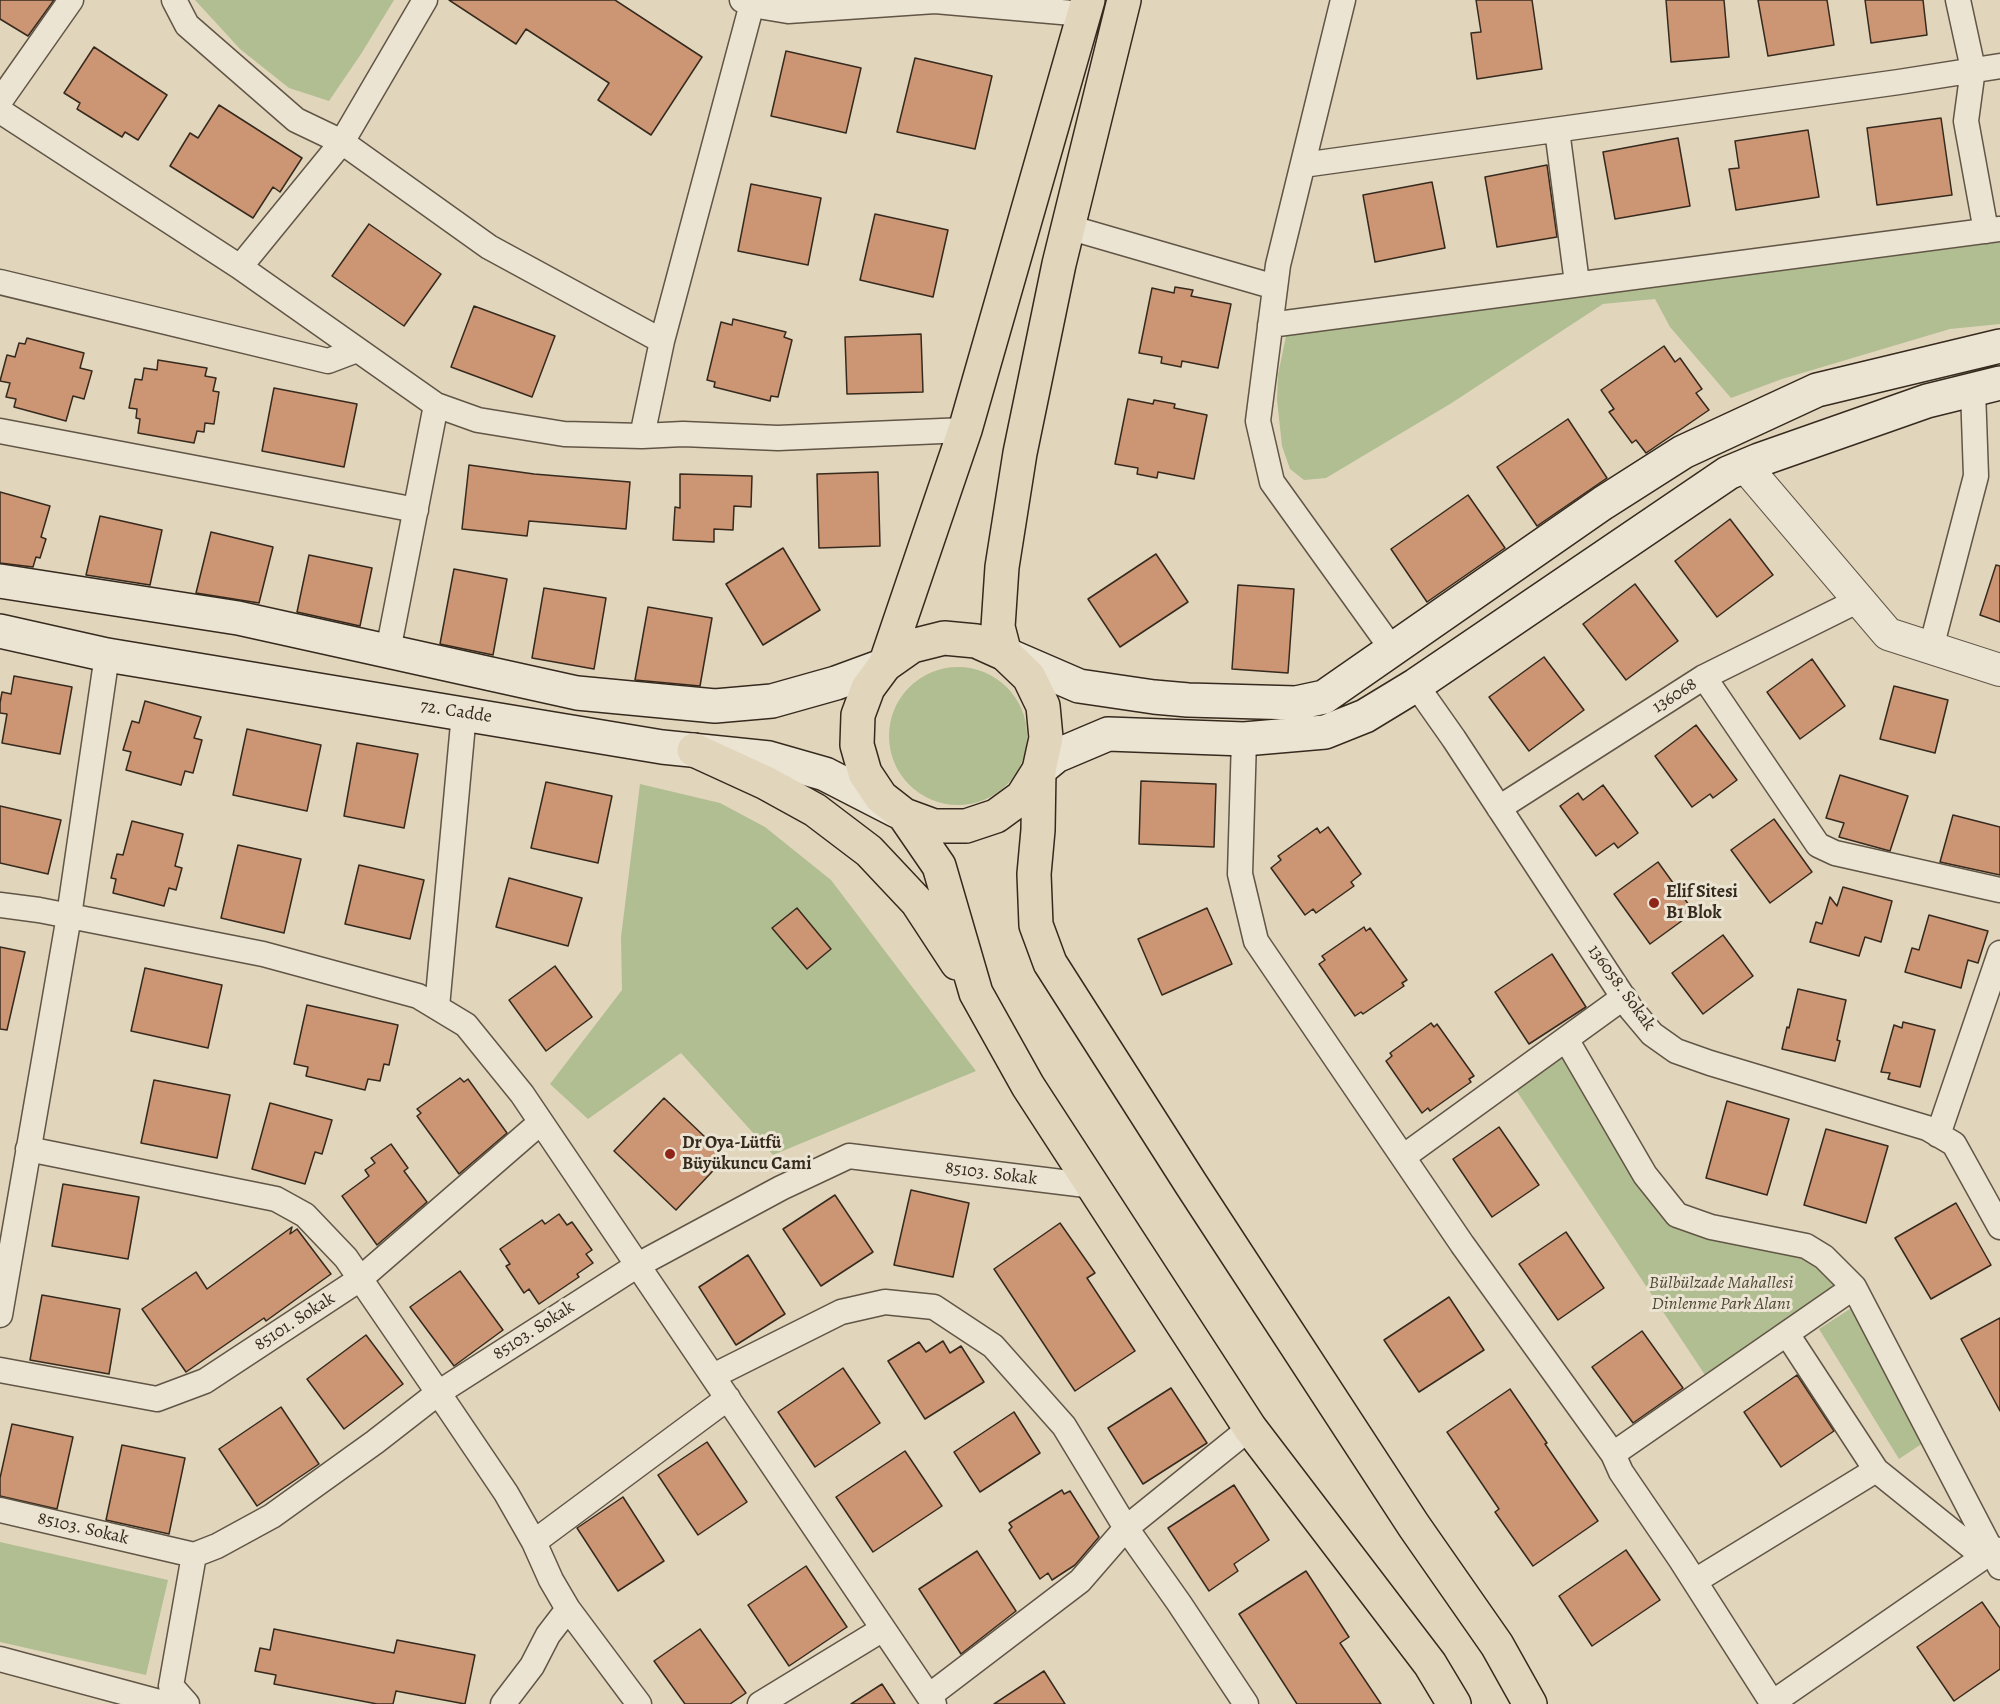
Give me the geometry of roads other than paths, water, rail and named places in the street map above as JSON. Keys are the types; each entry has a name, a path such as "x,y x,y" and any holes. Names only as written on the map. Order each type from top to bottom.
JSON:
{"main road":[{"path":"1124,0 1059,264 1020,453 1002,567 998,627 1005,654 1029,677 1043,706 1046,738 1039,770 1038,830 1034,874 1036,925 1050,963 1414,1526 1497,1645 1530,1704"},
{"path":"1101,96 1141,0"},
{"path":"976,993 939,866 904,815 881,797 865,772 857,745 858,716 868,688 885,665 965,429 1086,5"},
{"path":"0,581 238,618 577,693 715,706 772,701 836,683 885,665 912,646 944,638 976,640 1079,686 1188,700 1296,703 1324,697 1603,502 1683,452 1817,390 2000,346"},
{"path":"904,815 934,826 966,826 996,816 1022,797 1039,770 1056,756 1108,734 1244,739 1325,732 1365,716 1416,685 1728,473 1927,401 1986,387"},
{"name":"72. Cadde","path":"0,631 107,654 662,747 769,758 825,774 904,815"},
{"path":"694,750 766,783 815,810 869,851 917,902 976,993 1028,1086 1250,1428 1430,1664 1454,1704"}],"street":[{"path":"0,102 71,0"},
{"path":"174,0 187,25 296,120 342,142 489,247 662,341"},
{"path":"240,267 342,142 425,0"},
{"path":"1342,0 1278,265 1258,421 1272,482 1392,649"},
{"path":"1270,325 1993,230 1966,120 1973,69 1958,0"},
{"path":"642,436 662,341 749,2 788,11 935,1 1086,5"},
{"path":"1303,165 2000,66"},
{"path":"0,111 240,267 436,405 478,420 564,434 642,436 683,434 778,438 965,429"},
{"path":"1557,130 1577,283"},
{"path":"1068,227 1275,287"},
{"path":"0,282 328,361 357,350"},
{"path":"1931,648 1976,476 1986,387"},
{"path":"388,651 436,405"},
{"path":"0,430 416,510"},
{"path":"1744,466 1888,634 2000,670"},
{"name":"136068","path":"1499,808 1704,677 1859,600"},
{"path":"0,1315 69,916 107,654"},
{"path":"1704,677 1818,845 1835,853 2000,890"},
{"name":"136058. Sokak","path":"1416,685 1624,997 1652,1034 1676,1051 1710,1063 1927,1128 1954,1144 2000,1227"},
{"path":"436,1007 464,713"},
{"path":"1244,739 1240,874 1256,941 1462,1244 1613,1454 1621,1472 1695,1581 1772,1703 1993,1555"},
{"path":"0,906 69,916 263,954 418,996 466,1025 541,1122 931,1700 1080,1581 1126,1528 1250,1428"},
{"path":"1938,1135 2000,953"},
{"path":"1403,1157 1624,997"},
{"path":"1566,1039 1645,1175 1677,1215 1711,1227 1806,1246 1824,1257 1854,1287 1993,1555"},
{"name":"85101. Sokak","path":"0,1370 158,1399 205,1381 360,1279 541,1122"},
{"path":"28,1149 276,1199 305,1215 346,1258 506,1493 568,1609 639,1704"},
{"name":"85103. Sokak","path":"0,1509 194,1556 272,1516 375,1442 438,1393 638,1265 781,1188 849,1156 1094,1186"},
{"path":"1613,1454 1854,1287"},
{"path":"713,1376 841,1312 885,1302 934,1307 993,1346 1064,1426 1126,1528 1246,1704"},
{"path":"1786,1334 1876,1470 1993,1555"},
{"path":"534,1542 728,1398"},
{"path":"1695,1581 1876,1470"},
{"path":"188,1704 171,1686 194,1556"},
{"path":"503,1704 532,1666 548,1635 568,1609"},
{"path":"760,1704 883,1629"},
{"path":"0,1659 167,1704"}],"place":[{"name":"Elif Sitesi B1 Blok","path":"1654,903"},
{"name":"Dr Oya-Lütfü Büyükuncu Cami","path":"670,1154"}],"park label":[{"name":"Bülbülzade Mahallesi Dinlenme Park Alanı","path":"1721,1294"}]}
